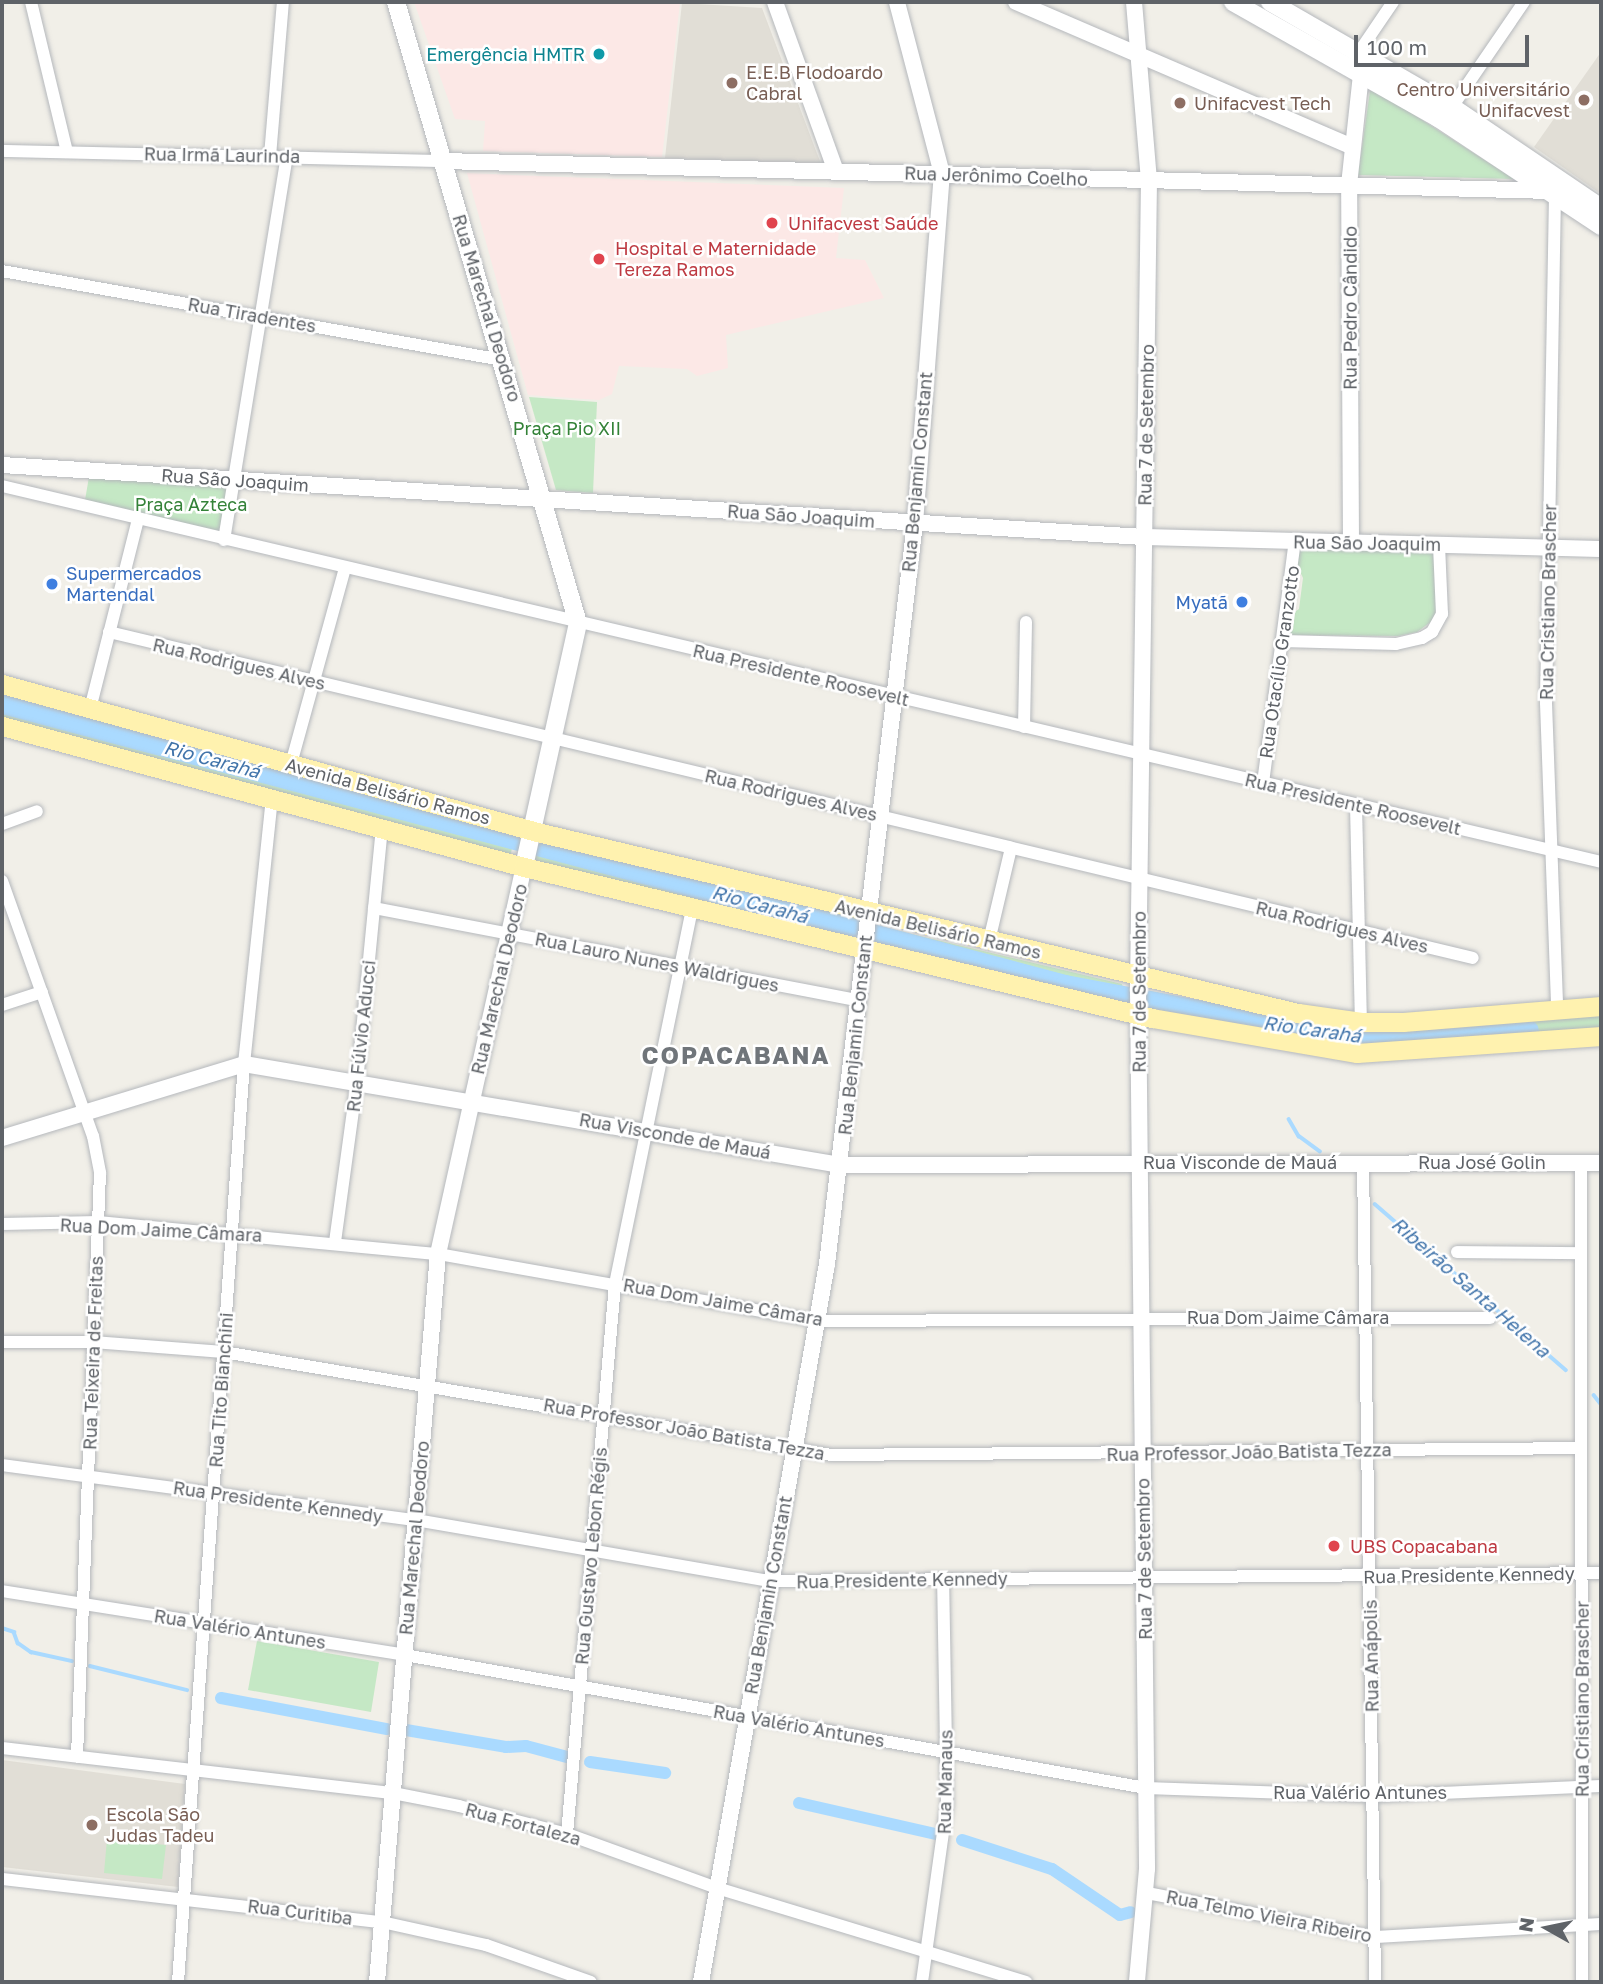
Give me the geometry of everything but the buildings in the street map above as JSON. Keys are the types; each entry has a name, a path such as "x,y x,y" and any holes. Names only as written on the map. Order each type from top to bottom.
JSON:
{"main road":[{"name":"Rua Marechal Deodoro","path":"396,2 578,623 525,864"},
{"path":"1233,2 1361,74 1601,226"},
{"path":"1270,2 1452,107 1601,208"},
{"name":"Avenida Belisário Ramos","path":"2,684 531,834 868,917 989,941 1138,997 1357,1053 1601,1036"},
{"name":"Avenida Belisário Ramos","path":"2,726 272,800 692,909 864,947 1138,997 1361,1022 1601,1006"}],"street":[{"path":"31,2 67,152"},
{"path":"270,156 283,2"},
{"path":"775,2 836,172"},
{"name":"Rua Benjamin Constant","path":"701,1982 818,1321 841,1165 864,947 915,523 942,174 897,2"},
{"path":"1016,2 1352,147"},
{"name":"Rua 7 de Setembro","path":"1134,2 1149,180 1138,997 1147,1893 1137,1982"},
{"path":"1359,52 1393,2"},
{"path":"1452,107 1524,2"},
{"name":"Rua Pedro Cândido","path":"1350,542 1349,186 1361,74"},
{"name":"Rua Irmã Laurinda","path":"2,150 443,161"},
{"path":"224,540 287,157"},
{"name":"Rua Jerônimo Coelho","path":"443,161 1552,193"},
{"name":"Rua Cristiano Brascher","path":"1552,193 1548,547 1550,850 1557,1009"},
{"name":"Rua Tiradentes","path":"2,271 502,360"},
{"name":"Rua São Joaquim","path":"2,465 1144,537 1601,549"},
{"name":"Rua Presidente Roosevelt","path":"2,486 1601,862"},
{"path":"90,709 138,519"},
{"name":"Rua Otacílio Granzotto","path":"1263,783 1295,541"},
{"path":"1282,641 1396,644 1433,632 1443,602 1439,545"},
{"path":"291,764 345,568"},
{"path":"1024,727 1026,622"},
{"name":"Rua Rodrigues Alves","path":"109,632 1473,958"},
{"name":"Rua Tito Bianchini","path":"178,1982 244,1064 272,800"},
{"path":"1356,805 1361,1022"},
{"path":"2,824 37,811"},
{"name":"Rua Fúlvio Aducci","path":"335,1242 357,1082 382,829"},
{"path":"989,941 1011,848"},
{"name":"Rua Marechal Deodoro","path":"377,1982 438,1254 525,864"},
{"name":"Rua Teixeira de Freitas","path":"2,881 98,1155 98,1222 77,1757"},
{"name":"Rua Lauro Nunes Waldrigues","path":"374,908 858,1000"},
{"name":"Rua Gustavo Lebon Régis","path":"567,1834 615,1284 692,909"},
{"path":"2,1004 42,992"},
{"name":"Rua Visconde de Mauá","path":"2,1138 244,1064 472,1100 841,1165 1363,1161"},
{"name":"Rua José Golin","path":"1363,1161 1601,1163"},
{"name":"Rua Anápolis","path":"1363,1161 1375,1982"},
{"name":"Rua Cristiano Brascher","path":"1581,1163 1582,1982"},
{"name":"Rua Dom Jaime Câmara","path":"2,1224 98,1222 232,1232 438,1254 818,1321 1366,1316 1490,1318"},
{"path":"1457,1252 1581,1253"},
{"name":"Rua Professor João Batista Tezza","path":"2,1342 93,1342 224,1352 427,1384 794,1451 863,1457 1581,1448"},
{"name":"Rua Presidente Kennedy","path":"2,1465 416,1520 770,1581 1601,1573"},
{"name":"Rua Manaus","path":"922,1982 944,1849 947,1752 943,1580"},
{"name":"Rua Valério Antunes","path":"2,1591 405,1655 1146,1788 1373,1796 1601,1786"},
{"name":"Rua Fortaleza","path":"2,1748 393,1793 567,1834 717,1888 1026,1982"},
{"name":"Rua Curitiba","path":"2,1879 383,1922 486,1945 591,1982"},
{"name":"Rua Telmo Vieira Ribeiro","path":"1147,1893 1376,1937 1601,1924"}],"shaded area":[{"path":"414,2 680,3 662,157 483,151 485,121 455,119"},
{"name":"E.E.B Flodoardo Cabral","path":"682,3 762,8 821,164 665,158"},
{"name":"Centro Universitário Unifacvest","path":"1601,52 1601,194 1534,147"},
{"name":"Hospital e Maternidade Tereza Ramos","path":"467,173 844,188 836,258 865,260 884,298 726,335 728,368 697,376 687,369 619,366 612,394 599,400 528,395"},
{"name":"Escola São Judas Tadeu","path":"2,1760 185,1784 178,1887 2,1867"}],"green space":[{"path":"1370,91 1377,91 1514,179 1358,175"},
{"name":"Praça Pio XII","path":"529,397 597,402 593,493 556,490"},
{"name":"Praça Azteca","path":"90,471 234,480 224,540 84,506"},
{"path":"1300,548 1434,551 1439,603 1432,621 1417,632 1398,636 1291,635 1290,615 1299,609 1303,578 1297,565"},
{"path":"2,692 515,835 510,857 2,719"},
{"path":"530,841 857,917 856,943 526,863"},
{"path":"878,926 1122,984 1126,1002 872,943"},
{"path":"1150,991 1266,1014 1427,1028 1601,1016 1601,1029 1374,1048 1146,1011"},
{"path":"257,1641 379,1662 371,1712 248,1690"},
{"path":"107,1839 166,1845 162,1879 104,1873"}],"waterway":[{"name":"Rio Carahá","path":"2,703 1065,985 1281,1026 1367,1038 1528,1030"},
{"name":"Ribeirão Santa Helena","path":"1250,1020 1250,1028"},
{"name":"Ribeirão Santa Helena","path":"1289,1119 1299,1136 1320,1151"},
{"name":"Ribeirão Santa Helena","path":"1375,1204 1566,1370"},
{"name":"Ribeirão Santa Helena","path":"1594,1395 1601,1404"},
{"path":"2,1628 14,1632 18,1643 31,1652 72,1661"},
{"path":"90,1666 187,1690"},
{"path":"221,1698 387,1729"},
{"path":"406,1730 506,1747 526,1746 567,1757"},
{"path":"590,1762 665,1773"},
{"path":"799,1803 936,1834"},
{"path":"962,1840 1052,1869 1120,1915 1131,1912"}],"place":[{"name":"Emergência HMTR","path":"599,54"},
{"name":"E.E.B Flodoardo Cabral","path":"732,83"},
{"name":"Centro Universitário Unifacvest","path":"1584,100"},
{"name":"Unifacvest Tech","path":"1180,103"},
{"name":"Unifacvest Saúde","path":"772,223"},
{"name":"Hospital e Maternidade Tereza Ramos","path":"599,259"},
{"name":"Supermercados Martendal","path":"52,584"},
{"name":"Myatã","path":"1242,602"},
{"name":"UBS Copacabana","path":"1334,1546"},
{"name":"Escola São Judas Tadeu","path":"92,1825"}],"district":[{"name":"COPACABANA","path":"736,1055"}]}
